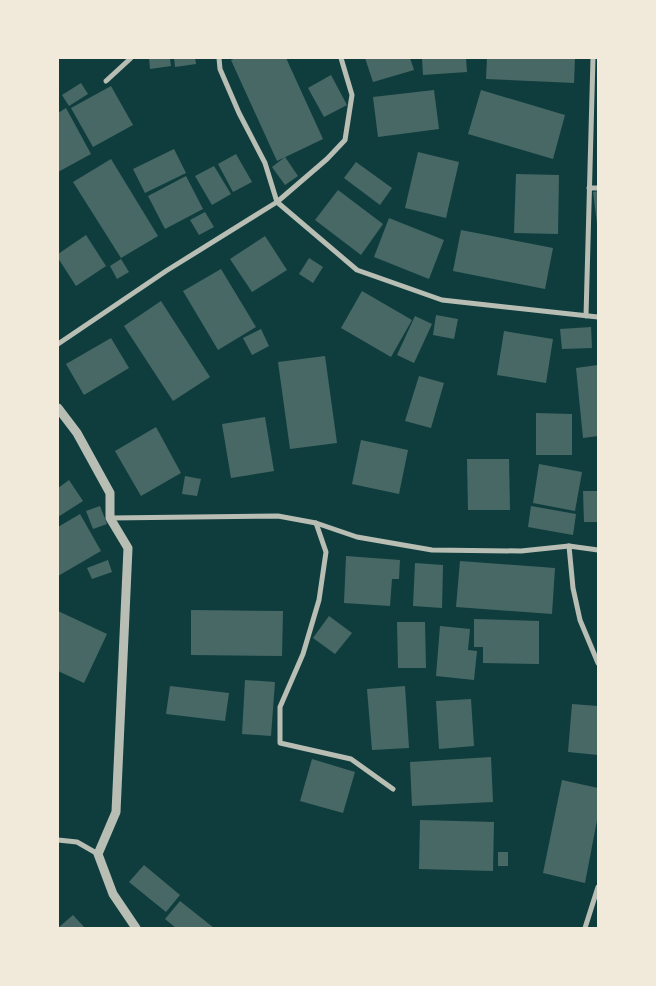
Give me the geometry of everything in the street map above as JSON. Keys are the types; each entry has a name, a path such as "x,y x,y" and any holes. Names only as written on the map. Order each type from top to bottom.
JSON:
{"street":[{"path":"106,81 131,58"},
{"path":"219,58 220,69 239,113 265,163 277,202 357,270 442,300 598,316"},
{"path":"58,344 166,270 277,202 328,159 345,140 352,95 341,58"},
{"path":"586,316 593,58"},
{"path":"589,188 598,188"},
{"path":"58,408 77,433 110,493 110,518 128,548 116,812 98,854"},
{"path":"110,518 278,516 316,523 357,537 432,550 521,551 569,546 598,550"},
{"path":"316,523 326,552 319,600 303,654 280,707 280,743 351,759 393,789"},
{"path":"569,546 573,588 580,620 598,663"},
{"path":"58,840 77,842 98,854 113,894 136,928"},
{"path":"585,928 598,887"}],"building":[{"path":"149,58 170,58 171,66 150,69"},
{"path":"174,58 195,58 196,64 175,67"},
{"path":"236,58 286,58 323,139 277,161 231,60"},
{"path":"365,58 410,58 414,70 373,82"},
{"path":"422,58 466,58 467,72 423,75"},
{"path":"487,58 575,58 574,83 486,79"},
{"path":"331,75 347,105 324,117 308,88"},
{"path":"81,83 88,94 69,106 62,95"},
{"path":"111,86 133,125 93,147 71,108"},
{"path":"434,90 439,129 378,137 373,97"},
{"path":"481,90 565,115 553,159 468,134"},
{"path":"66,108 91,154 58,172 58,113"},
{"path":"174,149 186,173 145,193 133,169"},
{"path":"418,152 459,162 446,218 405,208"},
{"path":"236,154 252,182 233,192 218,164"},
{"path":"285,157 298,176 285,185 272,167"},
{"path":"111,159 158,236 121,258 73,182"},
{"path":"356,162 392,188 380,205 344,178"},
{"path":"214,166 231,194 212,205 195,176"},
{"path":"516,174 559,175 558,234 514,233"},
{"path":"186,176 203,209 165,229 148,196"},
{"path":"338,190 383,224 361,255 315,220"},
{"path":"598,191 598,224 597,224 593,192"},
{"path":"205,212 214,227 199,235 190,220"},
{"path":"389,218 444,240 429,279 374,257"},
{"path":"461,230 553,248 545,289 453,271"},
{"path":"86,235 106,266 76,286 58,258 58,254"},
{"path":"265,236 287,270 252,292 230,259"},
{"path":"309,258 323,267 313,283 299,274"},
{"path":"121,259 129,272 117,279 110,266"},
{"path":"221,269 256,327 218,350 183,291"},
{"path":"362,291 412,320 391,357 341,328"},
{"path":"161,301 210,377 173,401 124,326"},
{"path":"436,315 458,319 454,339 433,335"},
{"path":"415,316 432,324 414,363 397,355"},
{"path":"591,327 592,348 562,349 560,329"},
{"path":"261,329 269,346 252,355 243,338"},
{"path":"504,331 553,339 546,383 497,375"},
{"path":"111,338 129,368 84,395 66,364"},
{"path":"325,356 337,443 290,449 278,362"},
{"path":"598,365 598,436 583,438 576,368"},
{"path":"419,376 444,383 431,428 405,421"},
{"path":"536,413 572,414 572,455 536,455"},
{"path":"265,417 274,471 231,478 222,424"},
{"path":"156,427 181,473 141,496 115,451"},
{"path":"361,440 408,450 399,494 352,484"},
{"path":"467,459 509,459 510,510 468,510"},
{"path":"539,464 582,472 575,511 533,503"},
{"path":"185,476 201,479 197,496 182,494"},
{"path":"69,480 83,501 58,517 58,488"},
{"path":"583,491 598,491 598,522 584,522"},
{"path":"100,506 107,524 93,529 86,511"},
{"path":"531,506 576,514 573,535 528,527"},
{"path":"80,514 101,551 58,576 58,527"},
{"path":"346,556 400,560 399,579 392,579 390,606 344,603"},
{"path":"108,560 112,572 92,579 87,568"},
{"path":"460,561 555,568 552,614 456,607"},
{"path":"415,563 443,565 442,608 413,606"},
{"path":"191,610 283,611 282,656 191,655"},
{"path":"58,611 107,634 84,683 58,671"},
{"path":"329,616 352,633 335,654 313,638"},
{"path":"474,619 539,621 539,664 483,663 483,647 474,647"},
{"path":"397,622 425,622 426,668 398,668"},
{"path":"440,626 470,629 468,650 477,651 474,680 436,676"},
{"path":"245,680 275,682 271,736 242,734"},
{"path":"170,686 229,693 225,721 166,714"},
{"path":"405,686 409,748 372,750 367,689"},
{"path":"471,699 474,746 439,749 436,701"},
{"path":"572,704 598,706 598,755 568,752"},
{"path":"491,757 493,802 412,806 410,762"},
{"path":"312,759 355,772 343,813 300,801"},
{"path":"562,780 598,788 598,815 585,883 543,873"},
{"path":"420,820 494,822 493,871 419,869"},
{"path":"498,852 508,852 508,866 498,866"},
{"path":"144,865 180,895 166,912 129,882"},
{"path":"180,901 214,928 176,928 165,919"},
{"path":"73,915 85,928 58,928"}]}
